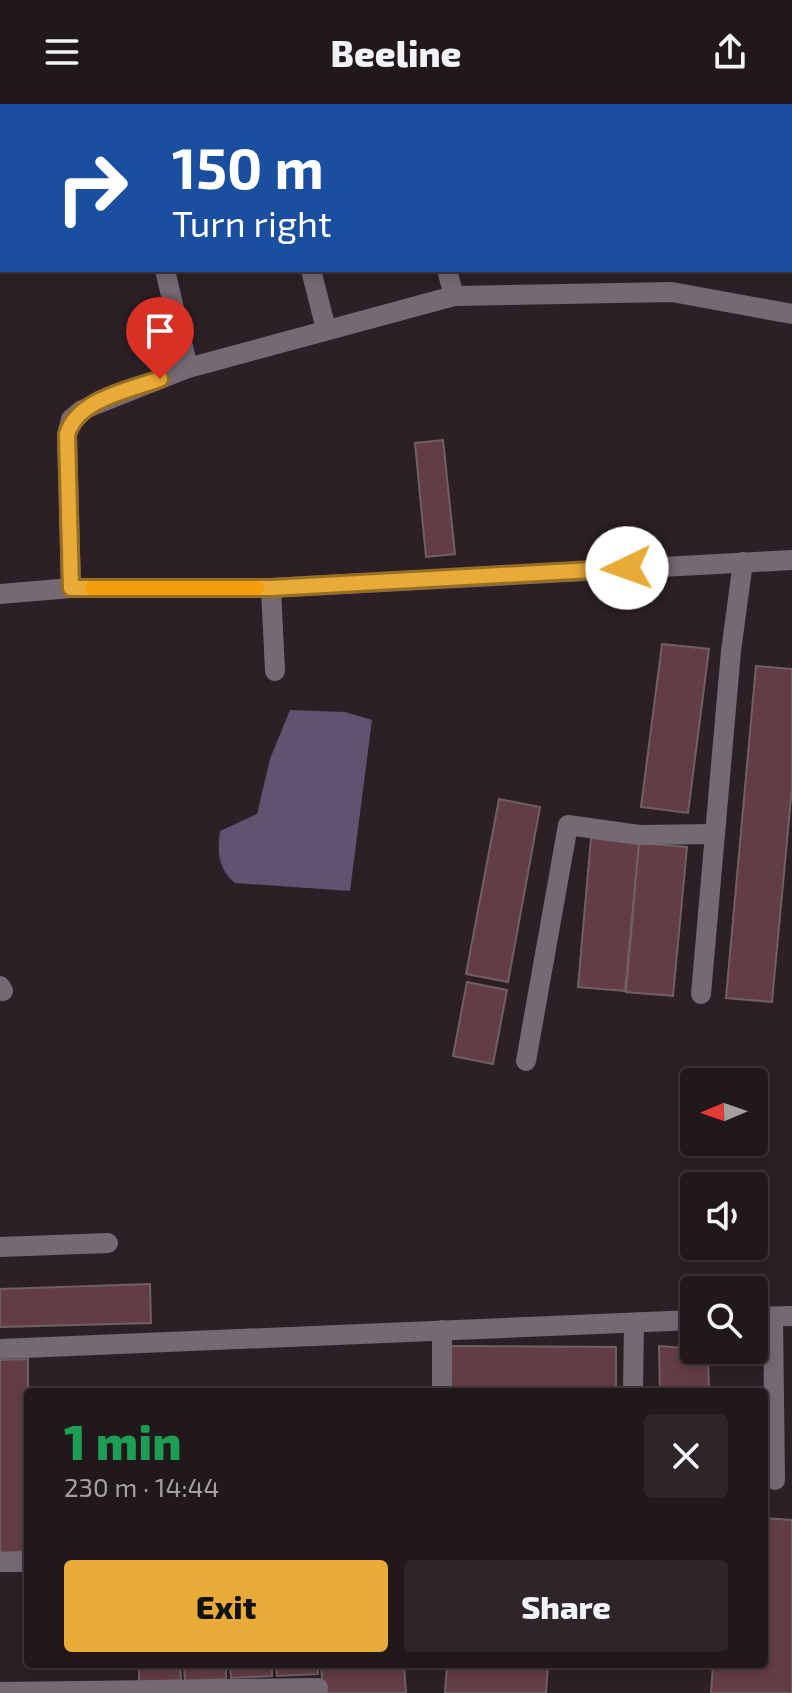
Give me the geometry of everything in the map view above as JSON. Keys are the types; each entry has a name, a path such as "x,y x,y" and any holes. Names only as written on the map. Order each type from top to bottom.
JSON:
{"street":[{"path":"165,272 188,368"},
{"path":"312,272 326,329"},
{"path":"448,272 454,296"},
{"path":"71,588 67,435 71,419 82,410 188,368 454,296 672,292 792,314"},
{"path":"0,594 71,588 271,588 792,560"},
{"path":"701,994 731,651 743,562"},
{"path":"271,588 275,671"},
{"path":"526,1061 568,825 639,835 715,834"},
{"path":"0,1247 108,1243"},
{"path":"773,1317 775,1480"},
{"path":"0,1349 680,1321"},
{"path":"633,1388 634,1323"},
{"path":"442,1330 442,1388"},
{"path":"0,1562 24,1562"},
{"path":"0,1692 318,1688"}],"shaded area":[{"path":"290,710 345,712 372,720 350,891 235,883 222,866 220,831 257,814 270,759"}],"building":[{"path":"443,440 455,554 426,557 415,443"},
{"path":"662,644 709,649 688,813 641,807"},
{"path":"756,666 792,669 792,787 772,1002 726,998"},
{"path":"499,799 540,807 508,982 466,974"},
{"path":"591,838 639,843 625,991 578,987"},
{"path":"639,843 687,847 673,996 626,992"},
{"path":"467,982 507,990 493,1064 453,1056"},
{"path":"150,1284 151,1323 0,1327 0,1289"},
{"path":"450,1346 616,1347 616,1388 449,1388"},
{"path":"659,1346 680,1348 680,1364 708,1364 709,1388 660,1388"},
{"path":"28,1359 28,1388 24,1388 24,1551 0,1553 0,1360"},
{"path":"768,1518 792,1520 792,1693 711,1693 713,1668 768,1668"},
{"path":"139,1668 180,1668 181,1680 139,1682"},
{"path":"184,1668 226,1668 226,1679 185,1681"},
{"path":"230,1668 272,1668 272,1676 231,1678"},
{"path":"276,1668 318,1668 318,1674 277,1676"},
{"path":"321,1668 404,1668 406,1693 323,1693"},
{"path":"447,1668 548,1668 546,1693 445,1693"}],"slow traffic":[{"path":"92,588 257,588"}],"route":[{"path":"160,379 82,410 71,419 67,435 71,588 271,588 627,568"}]}
